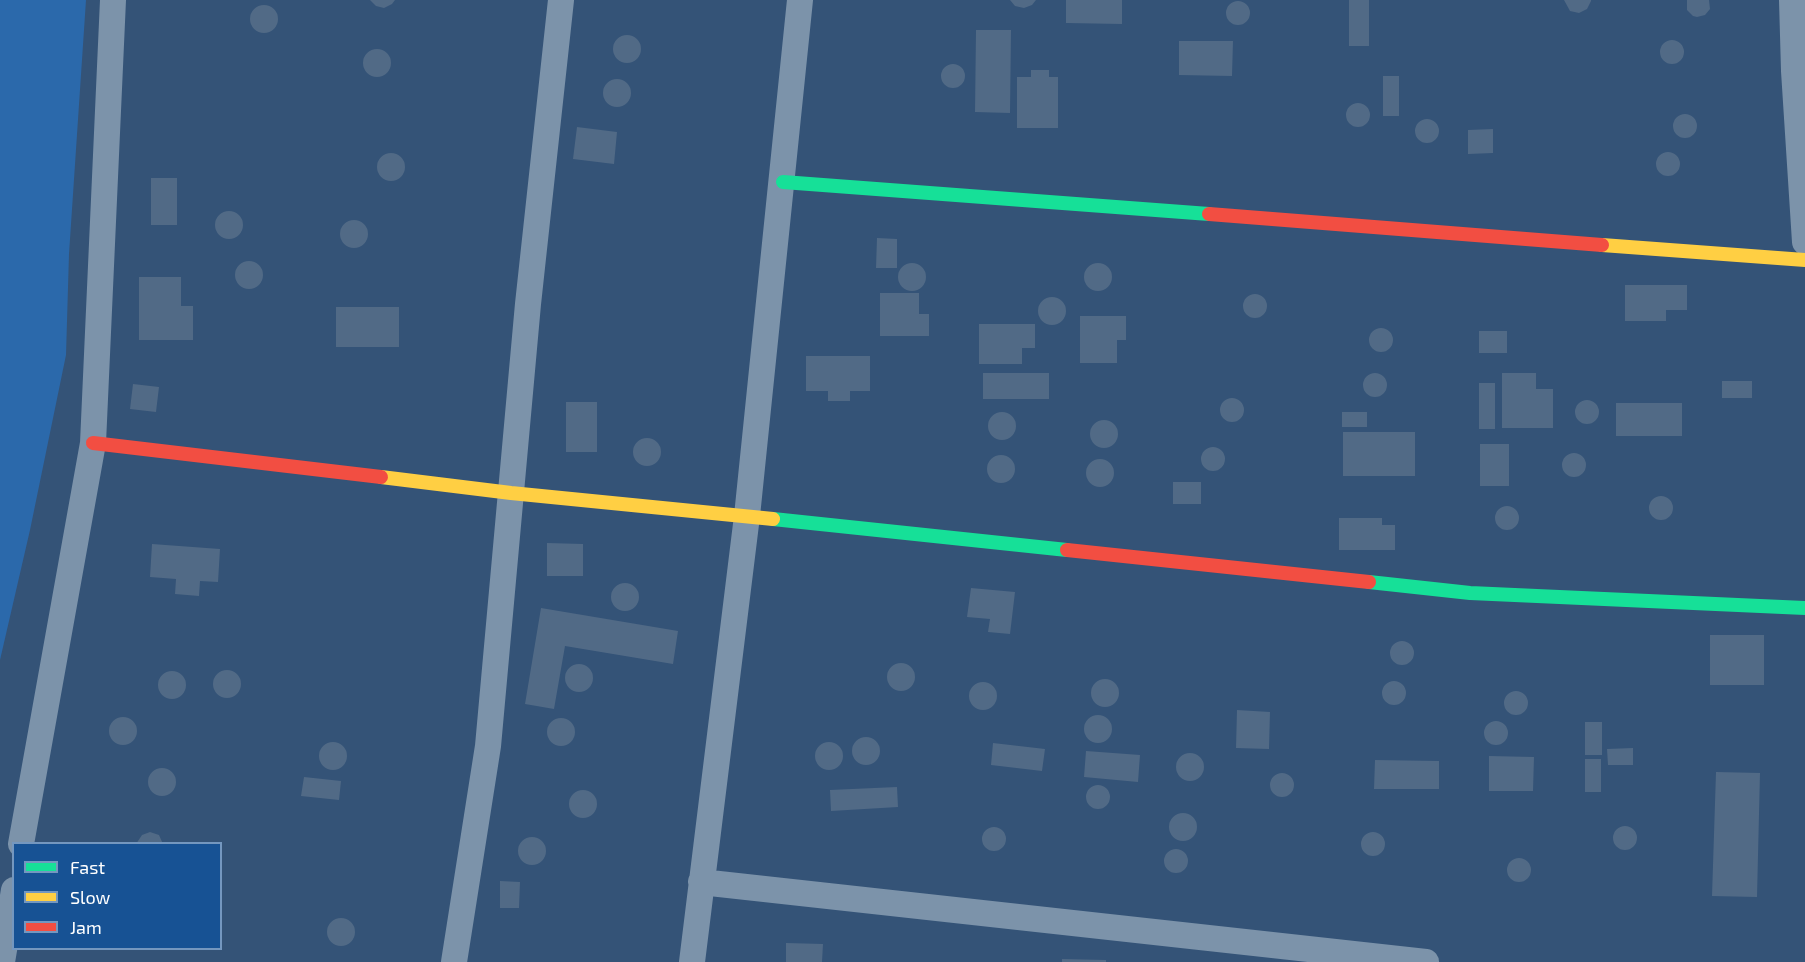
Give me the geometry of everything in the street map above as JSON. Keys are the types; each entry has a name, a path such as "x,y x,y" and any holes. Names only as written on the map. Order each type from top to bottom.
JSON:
{"street":[{"path":"21,842 93,443 113,0"},
{"path":"454,962 488,746 528,304 561,0"},
{"path":"692,962 747,516 800,0"},
{"path":"1792,0 1805,242"},
{"path":"783,182 1805,260"},
{"path":"93,443 511,493 1470,593 1805,608"},
{"path":"701,882 1426,962"},
{"path":"2,962 12,902"}],"shaded area":[{"path":"0,0 86,0 69,254 66,355 30,530 0,660"}],"building":[{"path":"370,0 395,0 384,8 376,6"},
{"path":"1010,0 1036,0 1032,5 1024,8 1015,6"},
{"path":"1066,0 1122,0 1122,24 1066,23"},
{"path":"1349,0 1369,0 1369,46 1349,46"},
{"path":"1564,0 1591,1 1587,9 1579,13 1570,11"},
{"path":"1687,0 1709,0 1710,9 1705,15 1693,16 1687,10"},
{"path":"1238,1 1247,4 1250,13 1247,22 1238,25 1229,22 1226,13 1229,4"},
{"path":"264,5 274,9 278,19 274,29 264,33 254,29 250,19 254,9"},
{"path":"976,30 1011,30 1010,113 975,112"},
{"path":"627,35 637,39 641,49 637,59 627,63 617,59 613,49 617,39"},
{"path":"1672,40 1681,43 1684,52 1681,61 1672,64 1663,61 1660,52 1663,43"},
{"path":"1179,41 1233,41 1232,76 1179,75"},
{"path":"377,49 387,53 391,63 387,73 377,77 367,73 363,63 367,53"},
{"path":"953,64 958,65 964,71 964,81 958,87 953,88 948,87 942,81 941,76 942,71 948,65"},
{"path":"1031,70 1049,70 1049,77 1058,77 1058,128 1017,128 1017,77 1031,77"},
{"path":"1383,76 1399,76 1399,116 1383,116"},
{"path":"617,79 627,83 631,93 627,103 617,107 607,103 603,93 607,83"},
{"path":"1358,103 1367,106 1370,115 1367,124 1358,127 1349,124 1346,115 1349,106"},
{"path":"1685,114 1694,117 1697,126 1694,135 1685,138 1676,135 1673,126 1676,117"},
{"path":"1427,119 1436,122 1439,131 1436,140 1427,143 1418,140 1415,131 1418,122"},
{"path":"577,127 617,132 614,164 573,159"},
{"path":"1493,129 1493,153 1468,154 1468,130"},
{"path":"1668,152 1677,155 1680,164 1677,173 1668,176 1659,173 1656,164 1659,155"},
{"path":"391,153 401,157 405,167 401,177 391,181 381,177 377,167 381,157"},
{"path":"151,178 177,178 177,225 151,225"},
{"path":"229,211 239,215 243,225 239,235 229,239 219,235 215,225 219,215"},
{"path":"354,220 364,224 368,234 364,244 354,248 344,244 340,234 344,224"},
{"path":"877,238 897,239 897,268 876,268"},
{"path":"249,261 259,265 263,275 259,285 249,289 239,285 235,275 239,265"},
{"path":"912,263 922,267 926,277 922,287 912,291 902,287 898,277 902,267"},
{"path":"1098,263 1108,267 1112,277 1108,287 1098,291 1088,287 1084,277 1088,267"},
{"path":"139,277 181,277 181,306 193,306 193,340 139,340"},
{"path":"1625,285 1687,285 1687,310 1666,310 1666,321 1625,321"},
{"path":"880,293 919,293 919,314 929,314 929,336 880,336"},
{"path":"1255,294 1264,297 1267,306 1264,315 1255,318 1246,315 1243,306 1246,297"},
{"path":"1052,297 1062,301 1066,311 1062,321 1052,325 1042,321 1038,311 1042,301"},
{"path":"336,307 399,307 399,347 336,347"},
{"path":"1080,316 1126,316 1126,340 1117,340 1117,363 1080,363"},
{"path":"979,324 1035,324 1035,348 1022,348 1022,364 979,364"},
{"path":"1381,328 1390,331 1393,340 1390,349 1381,352 1372,349 1369,340 1372,331"},
{"path":"1479,331 1507,331 1507,353 1479,353"},
{"path":"806,356 870,356 870,391 850,391 850,401 828,401 828,391 806,391"},
{"path":"983,373 1049,373 1049,399 983,399"},
{"path":"1375,373 1384,376 1387,385 1384,394 1375,397 1366,394 1363,385 1366,376"},
{"path":"1502,373 1536,373 1536,389 1553,389 1553,428 1502,428"},
{"path":"1722,381 1752,381 1752,398 1722,398"},
{"path":"1479,383 1495,383 1495,429 1479,429"},
{"path":"133,384 159,387 156,412 130,409"},
{"path":"1232,398 1241,401 1244,410 1241,419 1232,422 1223,419 1220,410 1223,401"},
{"path":"1587,400 1596,403 1599,412 1596,421 1587,424 1578,421 1575,412 1578,403"},
{"path":"566,402 597,402 597,452 566,452"},
{"path":"1616,403 1682,403 1682,436 1616,436"},
{"path":"1002,412 1012,416 1016,426 1012,436 1002,440 992,436 988,426 992,416"},
{"path":"1342,412 1367,412 1367,427 1342,427"},
{"path":"1104,420 1114,424 1118,434 1114,444 1104,448 1094,444 1090,434 1094,424"},
{"path":"1343,432 1415,432 1415,476 1343,476"},
{"path":"647,438 657,442 661,452 657,462 647,466 637,462 633,452 637,442"},
{"path":"1480,444 1509,444 1509,486 1480,486"},
{"path":"1213,447 1222,450 1225,459 1222,468 1213,471 1204,468 1201,459 1204,450"},
{"path":"1574,453 1583,456 1586,465 1583,474 1574,477 1565,474 1562,465 1565,456"},
{"path":"1001,455 1011,459 1015,469 1011,479 1001,483 991,479 987,469 991,459"},
{"path":"1100,459 1110,463 1114,473 1110,483 1100,487 1090,483 1086,473 1090,463"},
{"path":"1173,482 1201,482 1201,504 1173,504"},
{"path":"1661,496 1670,499 1673,508 1670,517 1661,520 1652,517 1649,508 1652,499"},
{"path":"1507,506 1516,509 1519,518 1516,527 1507,530 1498,527 1495,518 1498,509"},
{"path":"1339,518 1382,518 1382,525 1395,525 1395,550 1339,550"},
{"path":"547,543 583,544 583,576 547,576"},
{"path":"152,544 220,549 218,582 200,581 199,596 175,594 176,579 150,577"},
{"path":"625,583 635,587 639,597 635,607 625,611 615,607 611,597 615,587"},
{"path":"971,588 1015,592 1010,634 988,632 990,619 967,617"},
{"path":"541,608 678,631 673,664 565,646 554,709 525,704"},
{"path":"1710,635 1764,635 1764,685 1710,685"},
{"path":"1402,641 1411,644 1414,653 1411,662 1402,665 1393,662 1390,653 1393,644"},
{"path":"901,663 911,667 915,677 911,687 901,691 891,687 887,677 891,667"},
{"path":"579,664 589,668 593,678 589,688 579,692 569,688 565,678 569,668"},
{"path":"227,670 237,674 241,684 237,694 227,698 217,694 213,684 217,674"},
{"path":"172,671 182,675 186,685 182,695 172,699 162,695 158,685 162,675"},
{"path":"1105,679 1115,683 1119,693 1115,703 1105,707 1095,703 1091,693 1095,683"},
{"path":"1394,681 1403,684 1406,693 1403,702 1394,705 1385,702 1382,693 1385,684"},
{"path":"983,682 993,686 997,696 993,706 983,710 973,706 969,696 973,686"},
{"path":"1516,691 1525,694 1528,703 1525,712 1516,715 1507,712 1504,703 1507,694"},
{"path":"1237,710 1270,712 1269,749 1236,748"},
{"path":"1098,715 1108,719 1112,729 1108,739 1098,743 1088,739 1084,729 1088,719"},
{"path":"123,717 133,721 137,731 133,741 123,745 113,741 109,731 113,721"},
{"path":"561,718 571,722 575,732 571,742 561,746 551,742 547,732 551,722"},
{"path":"1496,721 1505,724 1508,733 1505,742 1496,745 1487,742 1484,733 1487,724"},
{"path":"1585,722 1602,722 1602,755 1585,755"},
{"path":"866,737 876,741 880,751 876,761 866,765 856,761 852,751 856,741"},
{"path":"333,742 343,746 347,756 343,766 333,770 323,766 319,756 323,746"},
{"path":"829,742 839,746 843,756 839,766 829,770 819,766 815,756 819,746"},
{"path":"993,743 1045,749 1042,771 991,765"},
{"path":"1633,748 1633,765 1608,765 1607,749"},
{"path":"1086,751 1140,755 1138,782 1084,777"},
{"path":"1190,753 1200,757 1204,767 1200,777 1190,781 1180,777 1176,767 1180,757"},
{"path":"1489,756 1534,757 1533,791 1489,791"},
{"path":"1585,759 1601,759 1601,792 1585,792"},
{"path":"1375,760 1439,761 1439,789 1374,789"},
{"path":"162,768 172,772 176,782 172,792 162,796 152,792 148,782 152,772"},
{"path":"1716,772 1760,773 1757,897 1712,896"},
{"path":"1282,773 1291,776 1294,785 1291,794 1282,797 1273,794 1270,785 1273,776"},
{"path":"304,777 341,781 339,800 301,796"},
{"path":"1098,785 1107,788 1110,797 1107,806 1098,809 1089,806 1086,797 1089,788"},
{"path":"897,787 898,807 831,811 830,790"},
{"path":"583,790 593,794 597,804 593,814 583,818 573,814 569,804 573,794"},
{"path":"1183,813 1193,817 1197,827 1193,837 1183,841 1173,837 1169,827 1173,817"},
{"path":"1625,826 1634,829 1637,838 1634,847 1625,850 1616,847 1613,838 1616,829"},
{"path":"994,827 1003,830 1006,839 1003,848 994,851 985,848 982,839 985,830"},
{"path":"150,832 159,835 162,842 137,842 142,835"},
{"path":"1373,832 1382,835 1385,844 1382,853 1373,856 1364,853 1361,844 1364,835"},
{"path":"532,837 542,841 546,851 542,861 532,865 522,861 518,851 522,841"},
{"path":"1176,849 1185,852 1188,861 1185,870 1176,873 1167,870 1164,861 1167,852"},
{"path":"1519,858 1528,861 1531,870 1528,879 1519,882 1510,879 1507,870 1510,861"},
{"path":"500,881 520,882 519,908 500,908"},
{"path":"341,918 351,922 355,932 351,942 341,946 331,942 327,932 331,922"},
{"path":"786,943 823,944 822,962 786,962"},
{"path":"1062,959 1106,960 1106,962 1062,962"}],"traffic: fast":[{"path":"783,182 1209,214"},
{"path":"773,519 1067,550"},
{"path":"1369,582 1470,593 1805,608"}],"traffic: slow":[{"path":"1602,245 1805,260"},
{"path":"381,477 511,493 773,519"}],"traffic: jam":[{"path":"1209,214 1602,245"},
{"path":"93,443 381,477"},
{"path":"1067,550 1369,582"}]}
